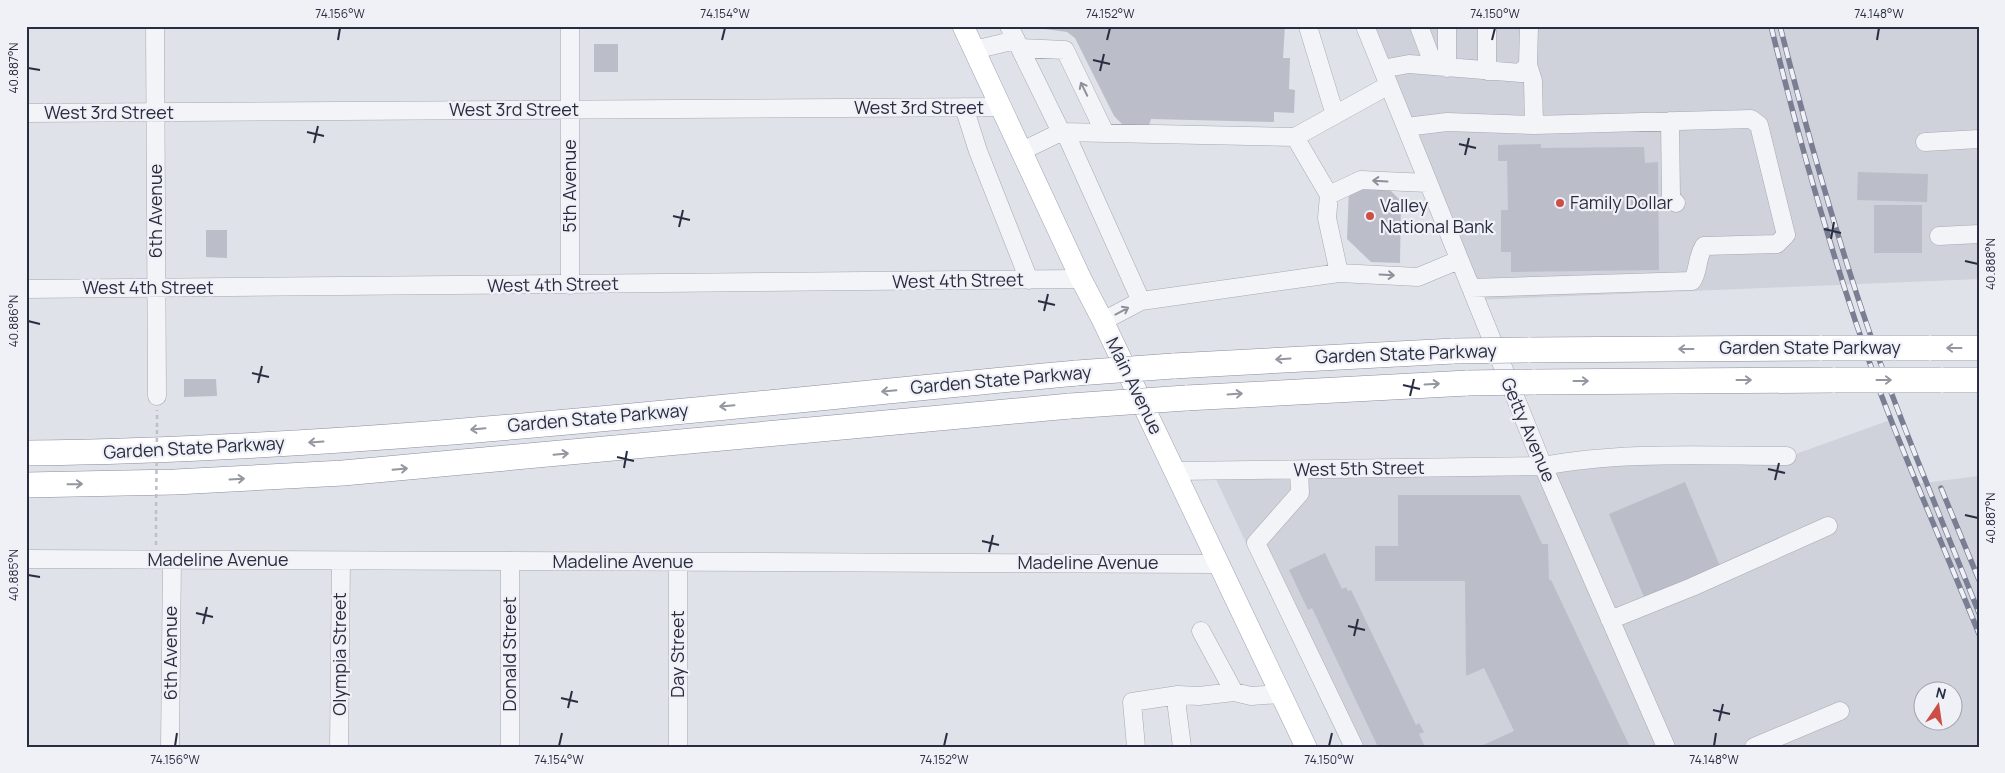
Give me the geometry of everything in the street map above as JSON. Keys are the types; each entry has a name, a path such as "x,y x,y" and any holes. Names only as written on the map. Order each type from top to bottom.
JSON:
{"highway":[{"name":"Garden State Parkway","path":"26,454 242,447 389,438 1077,373 1172,366 1454,351 1979,348"},
{"name":"Garden State Parkway","path":"26,485 175,482 343,473 1070,406 1186,398 1468,383 1979,380"}],"main road":[{"name":"Main Avenue","path":"962,26 1081,280 1103,321 1306,747"}],"street":[{"name":"6th Avenue","path":"155,26 157,396"},
{"name":"5th Avenue","path":"570,26 570,285"},
{"name":"Getty Avenue","path":"1365,26 1543,466 1666,747"},
{"path":"1419,26 1441,67"},
{"path":"1441,67 1447,26"},
{"path":"1487,26 1487,71"},
{"path":"1529,26 1528,65 1533,82 1534,125"},
{"path":"1309,30 1334,115"},
{"path":"1015,38 1063,132 1141,301"},
{"path":"974,50 1015,38 1065,50 1105,133"},
{"path":"1382,69 1409,64 1521,73 1528,65"},
{"path":"1022,151 1063,132 1295,138 1389,85"},
{"path":"964,107 978,151 1029,280"},
{"name":"West 3rd Street","path":"26,113 1001,107"},
{"path":"1406,127 1447,122 1534,125 1751,119 1759,125 1786,235 1777,244 1704,246 1698,255 1696,275 1692,281 1471,288"},
{"path":"1670,121 1671,198 1676,204"},
{"path":"1295,138 1329,195 1327,218 1338,273"},
{"path":"1925,142 1979,139"},
{"path":"1329,195 1360,180 1428,183"},
{"path":"1939,236 1979,234"},
{"path":"1103,321 1141,301 1338,273 1418,277 1459,260"},
{"name":"West 4th Street","path":"26,289 1081,280"},
{"name":"West 5th Street","path":"1175,471 1543,466 1573,460 1787,456"},
{"path":"1300,470 1300,493 1256,543 1354,747"},
{"path":"1610,620 1692,587 1828,526"},
{"name":"Madeline Avenue","path":"26,559 1219,564"},
{"name":"6th Avenue","path":"164,560 170,747"},
{"name":"Olympia Street","path":"339,747 341,561"},
{"name":"Donald Street","path":"510,561 510,747"},
{"name":"Day Street","path":"678,562 678,747"},
{"path":"1201,631 1234,692"},
{"path":"1136,747 1132,702 1178,695 1199,696 1234,692 1251,696 1281,694"},
{"path":"1178,695 1177,708 1182,747"},
{"path":"1754,747 1840,711"}],"path":[{"path":"157,427 156,514 164,560"}],"shaded area":[{"path":"1360,26 1979,26 1979,279 1475,300"},
{"path":"1893,419 1916,484 1979,476 1979,747 1343,747 1212,471 1793,455"}],"building":[{"path":"1022,26 1285,26 1283,58 1290,58 1289,89 1295,90 1294,113 1274,112 1274,122 1151,119 1149,125 1122,124 1114,116 1075,38 1067,32"},
{"path":"594,44 618,44 618,72 594,72"},
{"path":"1541,144 1541,148 1644,147 1645,163 1658,162 1659,270 1511,272 1511,252 1501,252 1501,210 1508,210 1507,161 1498,161 1498,145"},
{"path":"1858,172 1928,174 1927,202 1857,200"},
{"path":"1349,188 1389,189 1401,201 1400,263 1371,262 1347,239"},
{"path":"1874,205 1922,205 1922,253 1874,253"},
{"path":"206,230 227,230 227,258 206,257"},
{"path":"184,379 216,379 217,396 184,397"},
{"path":"1685,482 1720,566 1644,597 1609,514"},
{"path":"1398,495 1520,495 1542,544 1548,544 1549,580 1551,580 1630,747 1479,747 1514,731 1484,668 1466,676 1465,581 1375,581 1375,546 1398,546"},
{"path":"1325,553 1342,589 1346,587 1348,591 1351,590 1416,725 1419,723 1424,732 1419,734 1425,747 1378,747 1312,608 1308,610 1289,570"}],"railway":[{"path":"1771,26 1794,118 1820,209 1863,344 1903,450 1979,634"},
{"path":"1780,26 1846,262 1915,455 1979,613"},
{"path":"1941,488 1979,580"}],"place":[{"name":"Family Dollar","path":"1560,203"},
{"name":"Valley National Bank","path":"1370,216"}]}
